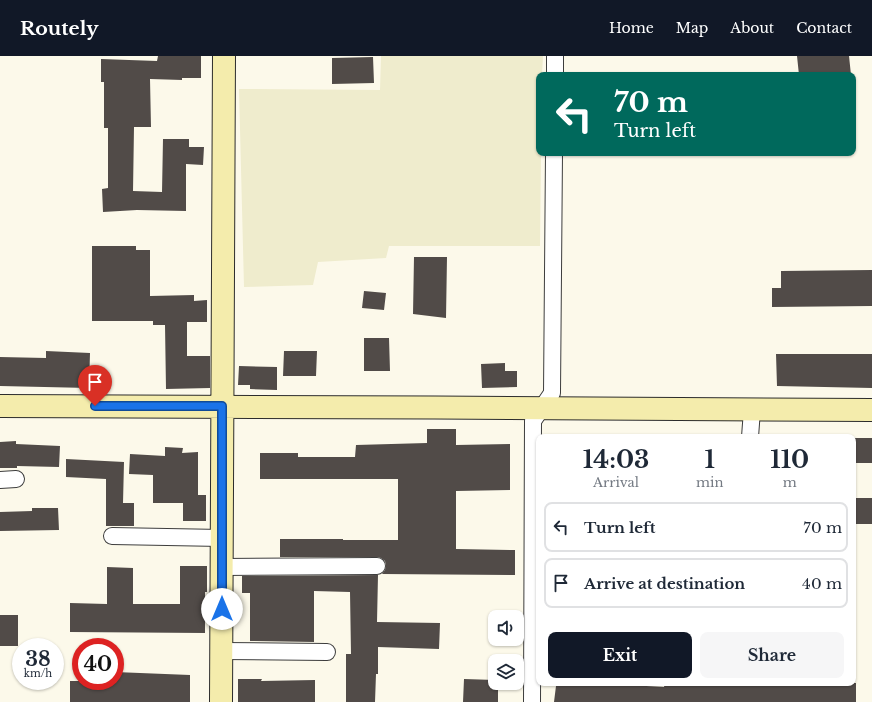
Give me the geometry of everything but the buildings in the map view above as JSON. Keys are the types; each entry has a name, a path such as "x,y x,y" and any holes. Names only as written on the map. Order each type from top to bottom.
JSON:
{"street":[{"path":"221,702 224,56"},
{"path":"555,56 555,72"},
{"path":"532,702 536,634 533,421 552,393 554,156"},
{"path":"0,406 872,410"},
{"path":"750,434 752,410"},
{"path":"0,480 16,480"},
{"path":"112,536 222,538"},
{"path":"222,567 377,566"},
{"path":"222,651 327,652"}],"shaded area":[{"path":"381,56 543,56 542,72 536,72 536,156 541,156 540,246 389,246 386,258 318,262 313,285 244,287 239,89 380,90"}],"route":[{"path":"95,406 222,406 222,609"}]}
